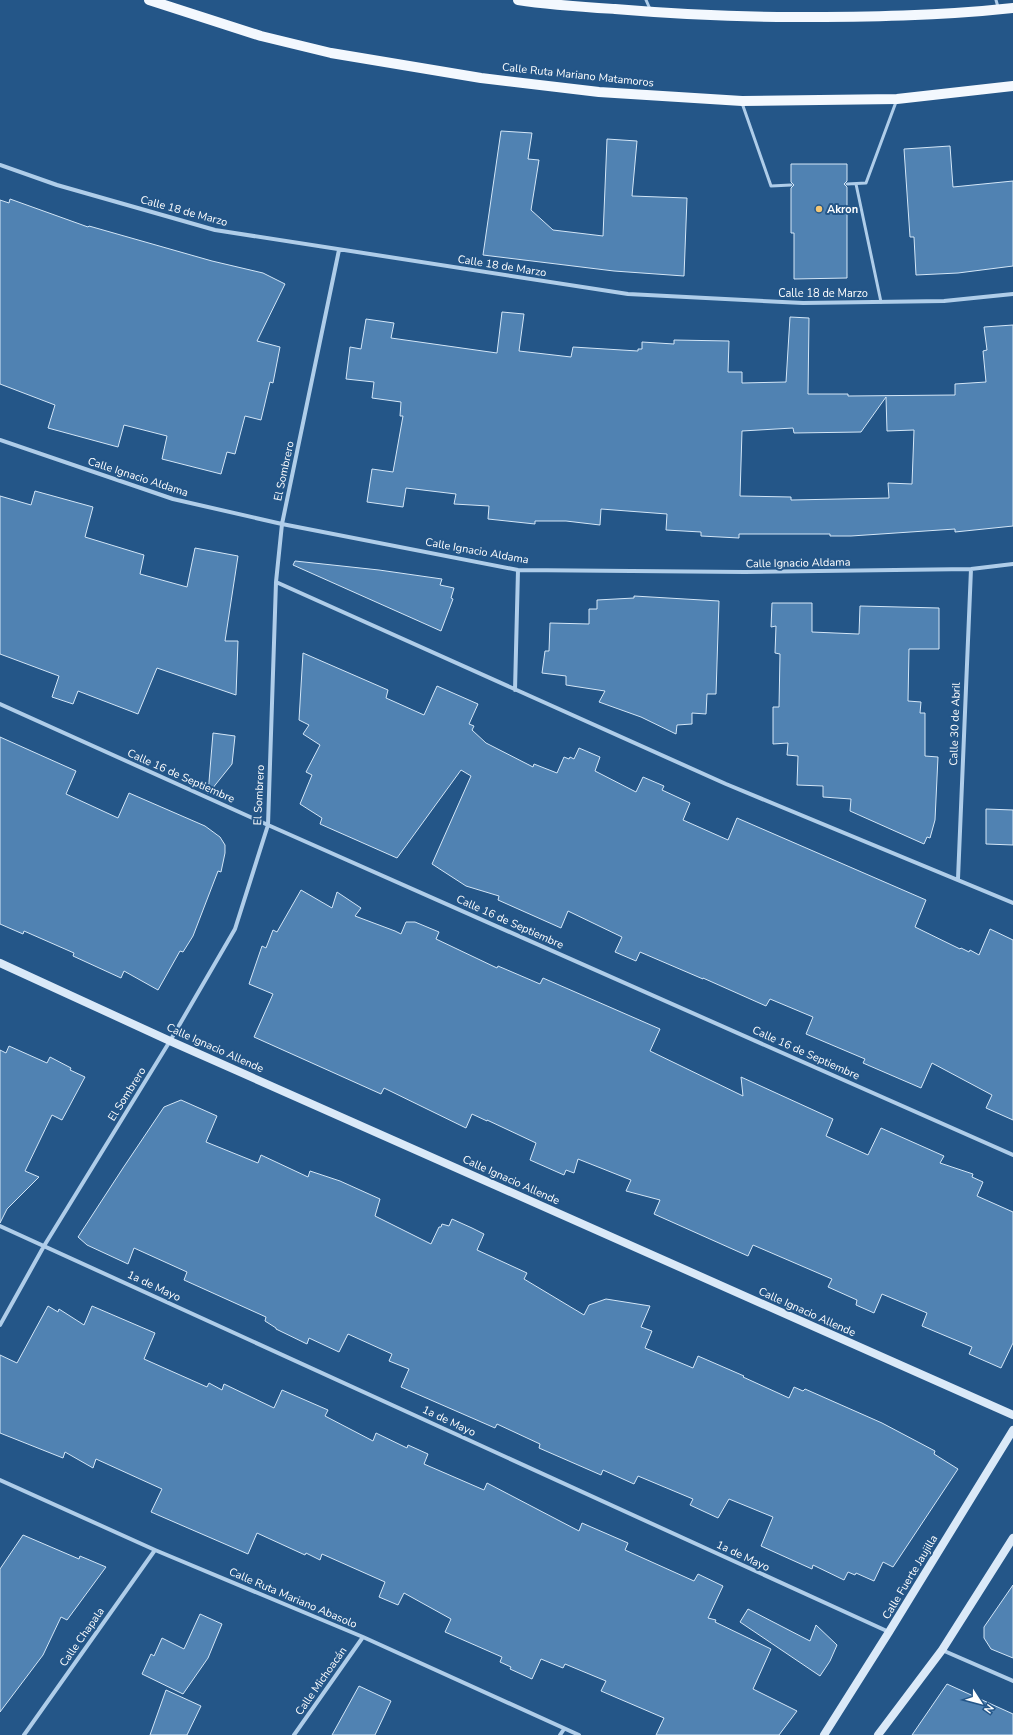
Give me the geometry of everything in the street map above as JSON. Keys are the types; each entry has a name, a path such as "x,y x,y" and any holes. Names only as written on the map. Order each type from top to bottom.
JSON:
{"main road":[{"name":"Calle Ruta Mariano Matamoros","path":"149,0 261,36 347,55 481,78 575,89 742,101 897,99 1013,86"},
{"path":"518,0 651,13 726,17 869,16 960,13 997,5 1013,8"}],"street":[{"name":"Calle 18 de Marzo","path":"0,165 57,185 215,230 628,294 803,303 944,301 1013,294"},
{"name":"El Sombrero","path":"0,1325 44,1246 170,1041 235,929 268,825 276,582 282,524 339,250"},
{"name":"Calle Ignacio Aldama","path":"0,440 173,499 282,524 518,570 745,572 971,569 1013,564"},
{"name":"Calle 30 de Abril","path":"958,879 971,569"},
{"path":"515,690 518,570"},
{"path":"276,582 726,784 1013,903"},
{"name":"Calle 16 de Septiembre","path":"0,704 268,825 1013,1155"},
{"name":"Calle Ignacio Allende","path":"0,963 170,1041 1013,1416"},
{"name":"1a de Mayo","path":"0,1226 889,1632"},
{"name":"Calle Fuerte Jaujilla","path":"824,1735 1013,1430"},
{"name":"Calle Ruta Mariano Abasolo","path":"0,1480 155,1550 363,1637 579,1735"},
{"path":"878,1735 942,1650 1013,1538"},
{"name":"Calle Chapala","path":"24,1735 155,1550"},
{"name":"Calle Michoacán","path":"294,1735 363,1637"},
{"path":"942,1650 1013,1681"},
{"path":"560,1735 564,1729"}],"lane":[{"path":"646,0 651,13"},
{"path":"847,184 866,183 897,99"},
{"path":"742,101 771,186 790,185"},
{"path":"856,184 881,302"}],"building":[{"path":"501,131 532,133 528,159 539,160 531,210 553,230 603,236 607,139 637,141 632,196 687,198 684,276 614,271 483,255"},
{"path":"950,146 953,187 1013,181 1013,266 958,273 916,275 914,237 910,237 904,149"},
{"name":"Akron","path":"791,164 847,164 847,181 844,184 847,187 847,278 794,279 794,233 791,233 791,188 794,185 791,182"},
{"path":"10,199 88,227 89,226 212,261 263,273 285,284 257,341 280,347 273,383 270,382 261,420 245,416 235,454 227,452 221,474 162,459 167,436 124,425 118,447 48,428 55,405 0,384 0,200 9,203"},
{"path":"502,312 524,314 519,351 571,357 573,347 638,351 638,349 642,349 642,342 674,344 674,340 729,341 728,372 742,372 742,383 786,382 790,317 809,318 808,394 848,394 848,396 955,395 955,384 986,382 983,351 987,350 984,327 1013,325 1013,526 955,532 955,529 851,536 830,536 830,534 739,534 739,538 701,536 701,532 666,530 667,514 601,509 600,525 566,521 535,521 535,524 488,519 489,506 454,504 456,494 406,488 403,507 367,502 372,469 393,472 403,416 400,416 401,402 372,398 374,382 346,379 350,347 361,349 366,319 394,323 391,338 497,353","holes":["886,397 887,431 914,430 912,484 888,483 889,498 791,500 791,497 740,496 742,431 793,428 794,433 861,432"]},
{"path":"35,491 93,507 85,537 144,555 140,574 187,587 195,548 238,556 225,641 238,641 236,695 157,668 138,714 78,691 73,704 52,697 59,676 0,654 0,496 31,505"},
{"path":"295,561 379,570 442,579 440,585 454,588 451,598 453,599 441,631 293,565"},
{"path":"634,596 719,601 716,694 707,694 706,714 692,713 692,724 677,725 676,734 641,717 599,702 605,691 566,685 566,676 542,673 545,651 549,651 550,623 589,624 589,609 597,609 597,600 634,598"},
{"path":"772,603 812,603 812,632 858,634 860,606 939,608 939,649 909,649 908,701 921,702 920,713 925,713 925,756 938,757 935,820 930,838 927,837 924,844 850,811 851,799 823,797 823,786 797,785 798,756 787,755 788,743 773,744 773,707 779,707 780,654 775,653 776,626 771,627"},
{"path":"303,653 388,690 386,698 424,715 437,686 478,704 469,724 474,726 472,730 486,743 533,767 534,764 557,773 564,757 574,759 579,748 600,757 595,771 636,792 643,777 664,786 662,790 690,803 683,820 728,840 737,818 926,900 915,927 960,949 961,948 969,952 970,950 979,955 990,929 1013,940 1013,1120 986,1108 992,1095 932,1063 921,1088 863,1063 865,1059 806,1034 813,1017 770,999 766,1006 640,952 636,961 615,952 622,937 568,911 561,928 498,900 499,896 466,886 432,864 471,776 461,770 397,858 320,824 322,818 300,804 312,775 306,772 320,745 303,734 309,725 299,720"},
{"path":"213,733 235,736 232,764 208,794"},
{"path":"0,737 76,771 66,794 118,818 129,793 205,826 220,837 225,845 221,872 218,871 193,936 183,952 180,951 158,990 124,971 121,978 73,956 74,953 24,931 23,934 0,924"},
{"path":"986,809 1013,810 1013,845 986,844"},
{"path":"301,890 332,908 337,892 361,908 355,916 401,934 406,922 415,922 439,932 436,939 497,968 498,966 540,984 543,978 660,1029 650,1051 743,1096 741,1077 833,1119 826,1136 868,1155 881,1128 944,1156 940,1163 973,1174 972,1177 983,1182 977,1196 1013,1212 1013,1343 1001,1368 969,1354 972,1347 922,1326 927,1313 882,1294 874,1313 856,1305 857,1300 828,1287 832,1279 753,1245 748,1256 654,1214 660,1200 626,1191 631,1180 578,1159 574,1173 566,1170 564,1175 530,1160 536,1143 487,1120 472,1114 466,1128 384,1088 381,1094 254,1037 273,994 249,984 262,946 266,948 273,930 277,932"},
{"path":"9,1046 47,1063 50,1057 71,1068 70,1070 85,1077 62,1120 52,1115 25,1171 39,1177 7,1209 0,1223 0,1050 6,1053"},
{"path":"181,1100 217,1116 206,1142 258,1163 261,1155 308,1177 310,1171 340,1181 380,1199 375,1216 431,1244 439,1227 441,1227 442,1224 449,1226 452,1219 484,1234 477,1250 527,1273 524,1279 584,1315 589,1305 606,1299 650,1306 641,1327 652,1331 645,1348 693,1368 698,1356 789,1398 794,1387 803,1391 805,1389 882,1423 935,1451 934,1454 958,1469 893,1567 883,1562 874,1581 856,1573 855,1575 848,1572 844,1580 813,1565 812,1569 761,1546 773,1517 729,1499 718,1518 690,1505 693,1499 638,1476 634,1484 603,1470 601,1475 539,1448 540,1444 497,1424 495,1428 401,1387 409,1369 389,1361 392,1354 348,1334 339,1352 309,1338 307,1344 276,1329 265,1321 266,1317 184,1280 187,1272 134,1248 128,1264 87,1245 78,1237 164,1107"},
{"path":"48,1306 58,1312 59,1309 84,1325 92,1306 155,1333 144,1359 207,1387 209,1383 222,1390 224,1384 274,1408 282,1390 328,1410 325,1416 373,1441 376,1433 407,1448 408,1445 428,1454 424,1464 484,1490 487,1483 579,1531 582,1523 628,1543 625,1550 694,1581 698,1574 723,1586 708,1618 716,1620 715,1622 771,1649 753,1689 797,1711 779,1735 656,1735 664,1718 601,1691 606,1681 565,1664 563,1668 541,1659 532,1679 510,1669 511,1667 500,1662 502,1657 445,1632 451,1619 404,1593 398,1605 379,1597 385,1582 322,1554 320,1560 306,1553 305,1555 257,1533 248,1554 151,1512 162,1489 96,1459 93,1468 65,1452 63,1458 0,1433 0,1355 17,1363"},
{"path":"23,1535 79,1559 80,1556 106,1567 67,1620 61,1617 43,1655 0,1712 0,1569"},
{"path":"1013,1585 1013,1658 991,1649 984,1638 984,1627"},
{"path":"748,1609 810,1641 816,1625 837,1645 830,1661 820,1676 740,1622"},
{"path":"200,1614 222,1624 208,1658 183,1694 142,1674 151,1654 154,1656 162,1638 184,1649"},
{"path":"947,1684 1013,1714 1013,1735 912,1735"},
{"path":"359,1686 391,1701 375,1735 332,1735"},
{"path":"166,1690 201,1706 187,1735 150,1735"}],"place":[{"name":"Akron","path":"819,209"}]}
